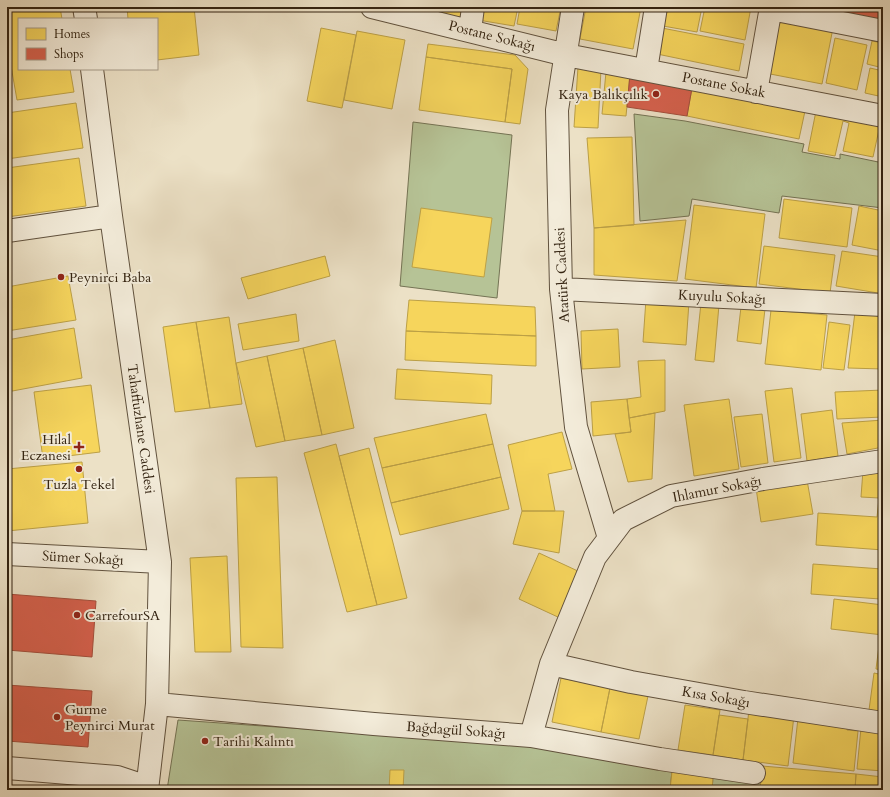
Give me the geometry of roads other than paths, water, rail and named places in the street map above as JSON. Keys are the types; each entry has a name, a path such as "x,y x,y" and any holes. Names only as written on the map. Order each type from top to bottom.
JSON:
{"street":[{"path":"84,7 86,18"},
{"name":"Postane Sokağı","path":"372,7 566,55"},
{"path":"470,31 473,7"},
{"name":"Atatürk Caddesi","path":"573,7 557,110 561,289 576,427 609,538"},
{"path":"646,70 656,7"},
{"path":"756,92 771,8 883,31"},
{"name":"Postane Sokak","path":"566,55 883,116"},
{"name":"Tahaffuzhane Caddesi","path":"92,70 111,216 160,562 157,704 147,788"},
{"path":"7,231 111,216"},
{"name":"Kuyulu Sokağı","path":"561,289 883,305"},
{"name":"Ihlamur Sokağı","path":"531,736 550,664 595,557 623,520 671,496 764,479 883,461"},
{"name":"Sümer Sokağı","path":"7,554 160,562"},
{"name":"Kısa Sokağı","path":"550,664 631,682 744,702 883,723"},
{"name":"Bağdagül Sokağı","path":"157,704 374,724 531,736 660,759 754,773"},
{"path":"7,768 117,777 147,788"}],"place":[{"name":"Kaya Balıkçılık","path":"656,94"},
{"name":"Peynirci Baba","path":"61,277"},
{"name":"Hilal Eczanesi","path":"79,447"},
{"name":"Tuzla Tekel","path":"79,469"},
{"name":"CarrefourSA","path":"77,615"},
{"name":"Gurme Peynirci Murat","path":"57,717"},
{"name":"Tarihi Kalıntı","path":"205,741"}]}
